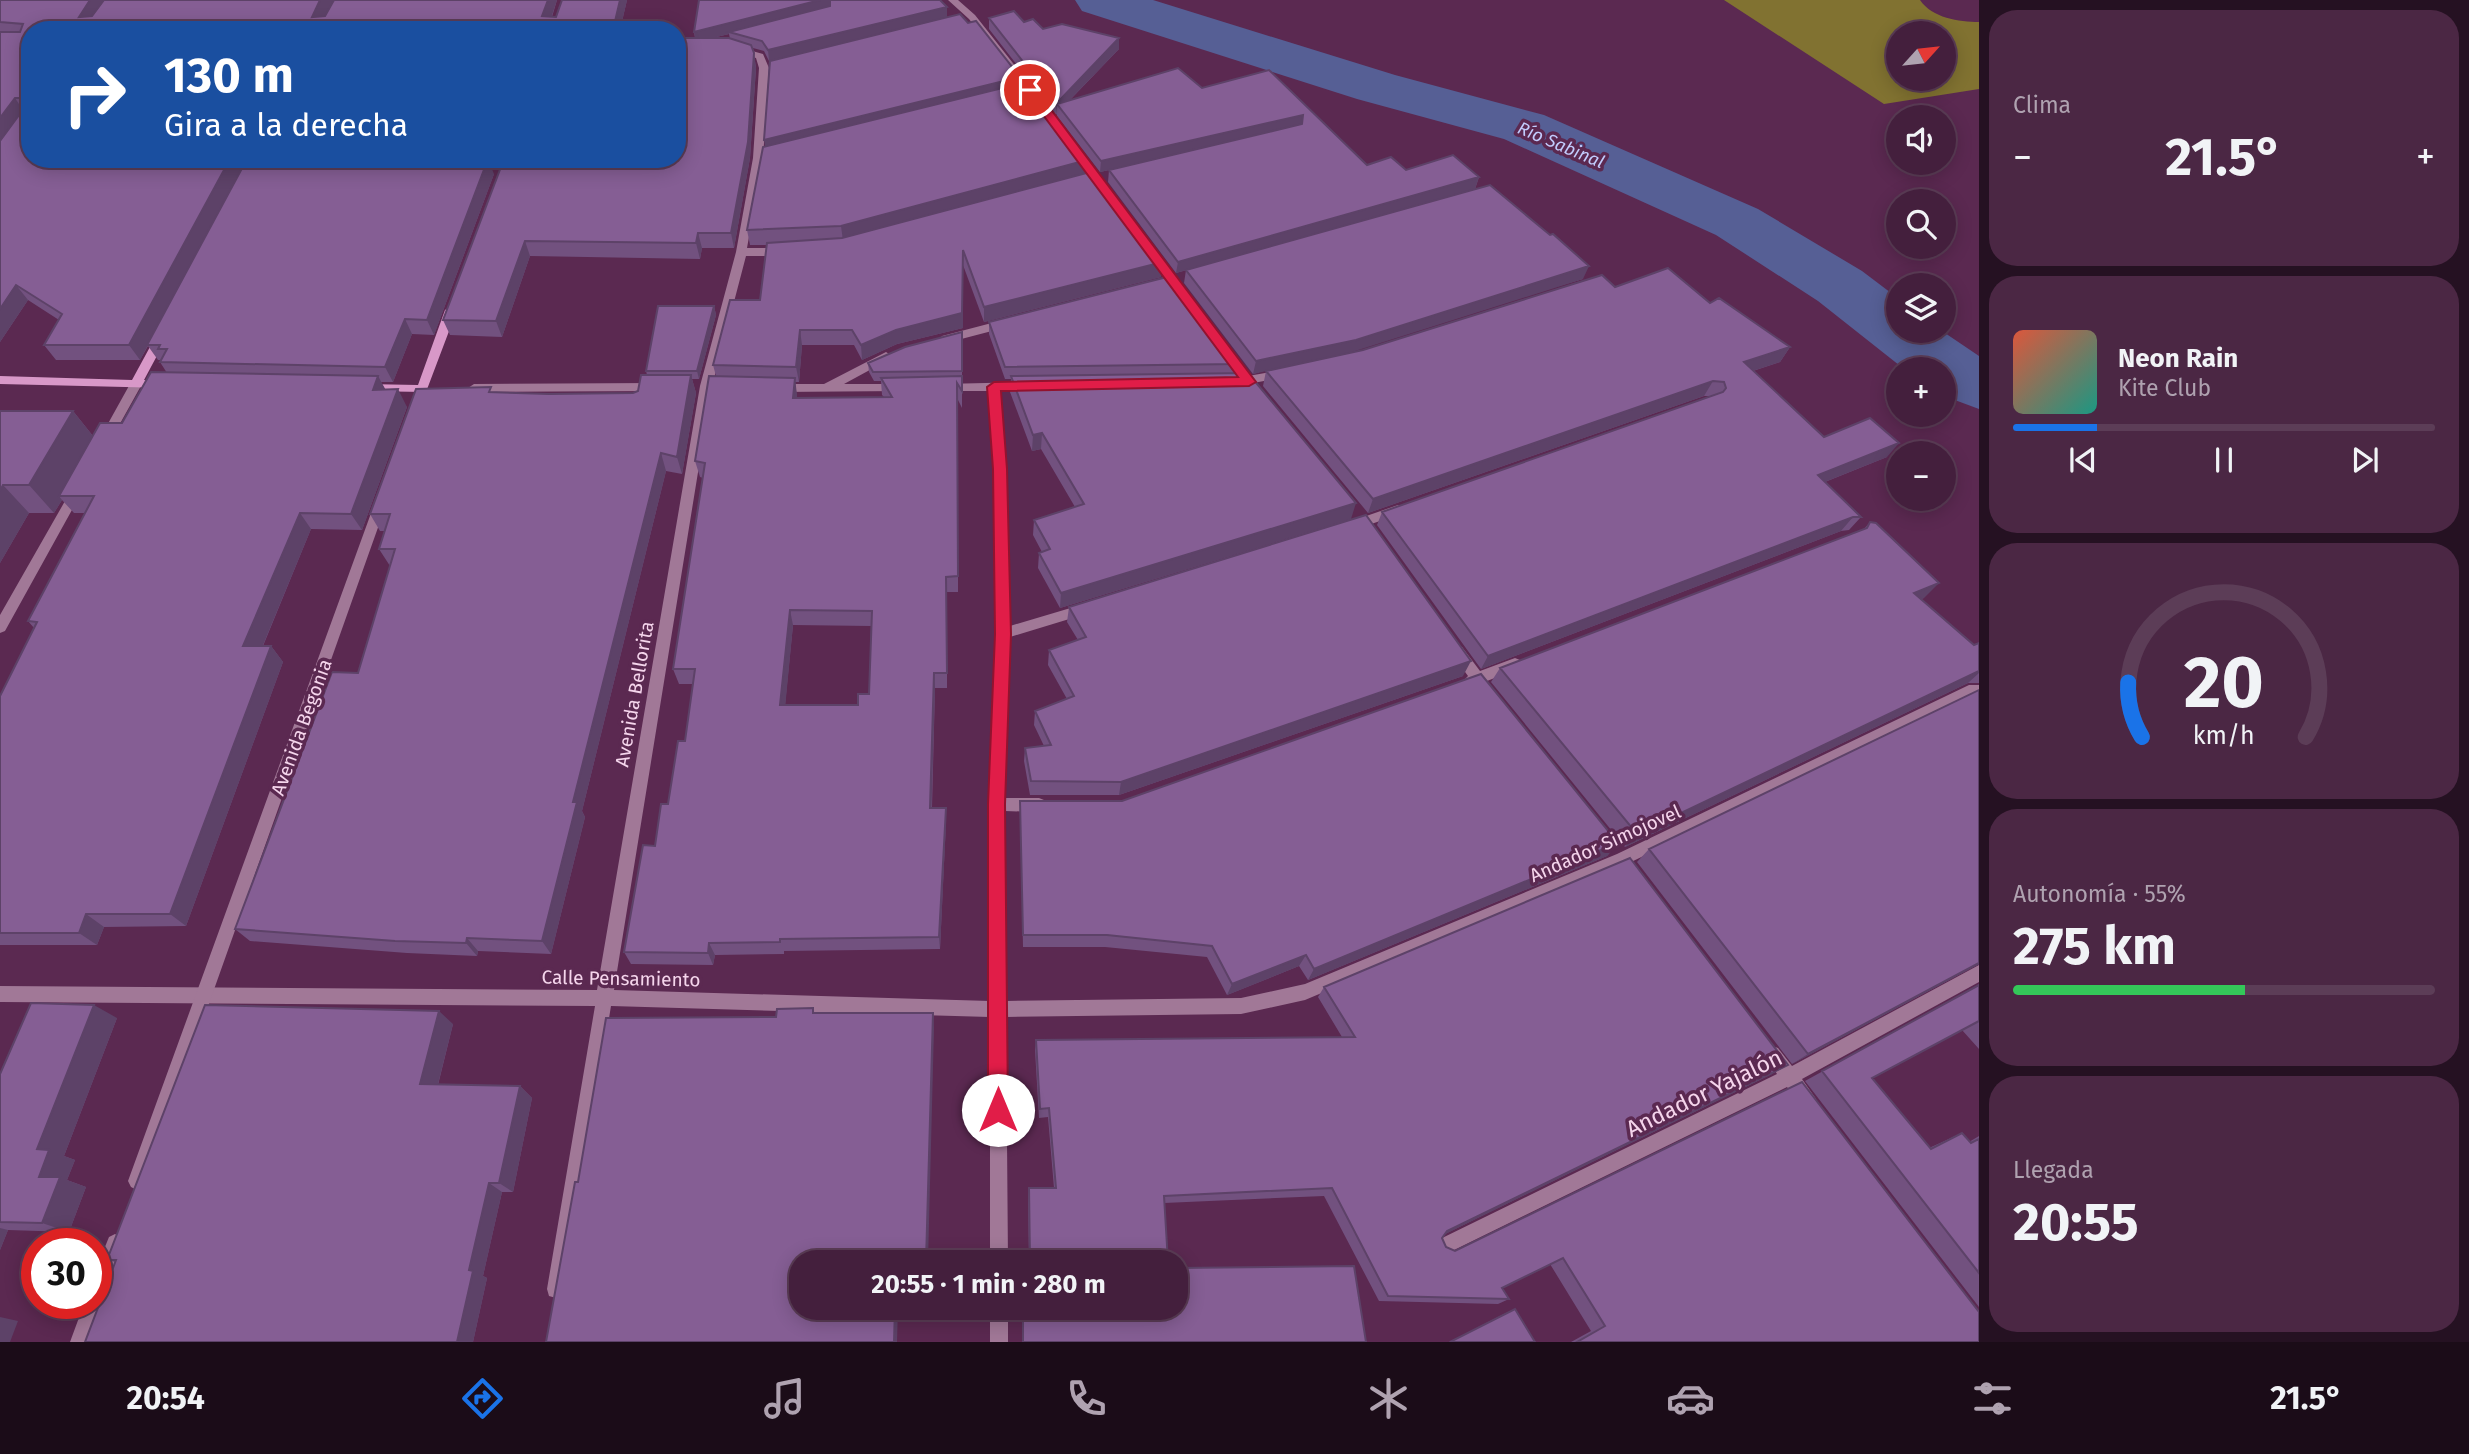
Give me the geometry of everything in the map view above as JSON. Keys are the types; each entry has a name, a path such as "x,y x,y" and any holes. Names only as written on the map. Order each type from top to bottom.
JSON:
{"main road":[{"path":"354,388 425,393 455,299"},
{"path":"136,384 167,325"},
{"path":"0,380 177,385"}],"street":[{"path":"953,0 972,16 1047,112"},
{"path":"959,20 972,16"},
{"name":"Avenida Bellorita","path":"554,1301 705,386 764,156 767,63 732,48"},
{"path":"1018,93 1030,90"},
{"path":"1143,240 1199,314"},
{"path":"741,252 793,251"},
{"path":"1161,284 1188,276"},
{"path":"928,343 1019,320"},
{"path":"824,389 877,360 902,350"},
{"path":"1222,382 1249,382 1293,372"},
{"path":"102,445 136,384"},
{"path":"463,388 665,386"},
{"path":"771,388 1048,386"},
{"path":"994,387 1000,469 1003,634 997,804 999,1250"},
{"path":"0,627 81,481"},
{"name":"Avenida Begonia","path":"134,1190 384,494"},
{"path":"1337,531 1416,504"},
{"path":"1003,634 1096,605"},
{"path":"1445,634 1494,700"},
{"path":"1452,688 1528,659"},
{"name":"Andador Simojovel","path":"1241,1006 1305,992 1622,859 1974,689"},
{"path":"997,804 1051,805"},
{"name":"Andador Yajalón","path":"1444,1246 1790,1077 1979,973"},
{"name":"Calle Pensamiento","path":"0,993 602,998 998,1009 1241,1006"},
{"path":"1765,1044 1815,1109"},
{"path":"112,1252 120,1230"},
{"path":"79,1342 87,1319"},
{"path":"999,1320 999,1342"}],"shaded area":[{"path":"1724,0 1920,0 1939,15 1955,20 1979,22 1979,89 1884,104"}],"building":[{"path":"0,0 90,0 79,17 92,16 104,0 320,0 312,17 325,16 334,0 548,0 542,16 556,17 562,0 620,0 615,21 0,22"},
{"path":"699,0 820,0 694,32"},
{"path":"830,0 940,0 947,7 768,50 762,41 729,32 830,6"},
{"path":"1014,11 1024,22 1033,19 1043,29 1062,24 1119,38 1056,104 989,18"},
{"path":"960,14 968,23 976,21 1020,77 764,140 770,61"},
{"path":"21,29 21,98 15,98 0,118 0,32 20,32"},
{"path":"686,38 729,38 751,45 754,53 748,142 731,233 698,233 696,243 525,241 496,321 443,320 501,168 686,168"},
{"path":"1178,68 1202,88 1269,70 1367,165 1391,157 1406,170 1453,155 1479,177 1178,262 1109,170 1302,124 1303,115 1101,161 1057,104"},
{"path":"1027,82 1087,160 841,226 747,230 763,147"},
{"path":"21,112 21,168 225,168 129,345 44,345 62,314 16,285 0,309 0,141"},
{"path":"242,168 485,168 427,320 405,319 385,367 160,362 167,349 158,349 160,345 147,345"},
{"path":"1094,171 1163,262 984,307 963,250 962,313 896,330 861,345 852,330 800,330 796,367 713,365 730,300 760,300 767,243 842,238"},
{"path":"1490,185 1589,266 1356,340 1256,361 1186,270"},
{"path":"1668,268 1710,303 1719,298 1790,347 1744,362 1824,437 1870,418 1897,441 1886,441 1886,448 1818,475 1861,517 1853,517 1488,656 1382,512 1723,392 1726,388 1724,382 1713,381 1373,499 1266,371 1363,350 1602,275 1615,287"},
{"path":"1171,276 1237,364 1005,367 989,322"},
{"path":"658,306 714,306 697,371 646,371"},
{"path":"962,332 962,371 873,372 868,363 905,347"},
{"path":"151,372 378,376 373,390 398,389 351,514 300,513 243,646 271,646 170,914 86,914 79,933 0,933 0,696 37,622 28,621 94,496 59,496 100,423 122,423"},
{"path":"1248,373 1356,503 1061,593 1039,553 1050,549 1034,520 1084,504 1042,433 1033,435 1011,376"},
{"path":"641,375 691,375 677,457 661,453 573,802 577,802 542,941 467,938 466,943 395,941 235,929 332,672 358,673 395,549 379,549 390,514 370,514 416,389 491,387 489,392 633,393 638,391"},
{"path":"709,376 795,378 793,398 892,397 881,378 962,376 962,391 957,383 958,576 946,577 947,673 934,673 930,808 946,808 939,937 780,939 780,942 709,943 708,953 624,952 643,845 655,846 661,804 668,804 678,741 685,741 695,669 673,669 705,463 695,461","holes":["790,610 872,611 869,694 858,694 858,705 780,705"]},
{"path":"0,411 73,411 29,485 3,485 0,491"},
{"path":"1366,515 1471,661 1121,782 1031,781 1025,748 1051,745 1035,711 1074,696 1049,650 1086,637 1069,607"},
{"path":"1870,522 1876,523 1939,583 1914,593 1974,645 1979,643 1979,671 1637,834 1500,668 1867,528"},
{"path":"1481,674 1618,843 1314,969 1306,955 1232,984 1212,946 1107,935 1023,935 1020,801 1122,801"},
{"path":"1979,690 1979,963 1808,1054 1649,849"},
{"path":"1630,858 1788,1065 1447,1231 1442,1238 1446,1247 1455,1251 1802,1082 1979,1312 1979,1342 1577,1342 1605,1326 1563,1258 1502,1288 1509,1299 1388,1296 1332,1188 1164,1196 1167,1250 1030,1250 1029,1188 1056,1188 1049,1108 1040,1109 1036,1040 1355,1037 1324,987"},
{"path":"1979,985 1979,1021 1872,1078 1931,1149 1962,1133 1971,1143 1979,1139 1979,1273 1822,1071"},
{"path":"31,1003 94,1005 37,1149 49,1150 39,1177 60,1177 42,1223 0,1222 0,1074"},
{"path":"205,1005 439,1011 420,1084 520,1086 499,1183 489,1183 469,1270 473,1271 457,1342 85,1342 94,1319 112,1319 112,1271 116,1260 112,1260 112,1247"},
{"path":"813,1008 813,1013 933,1013 926,1250 789,1250 789,1320 895,1320 894,1342 546,1342 575,1182 578,1182 606,1018 776,1017 777,1009"},
{"path":"1354,1266 1366,1342 1023,1342 1023,1320 1188,1320 1188,1268"},
{"path":"1515,1309 1535,1342 1450,1342"}],"waterway":[{"name":"Río Sabinal","path":"1100,0 1376,87 1524,127 1737,222 1840,286 1945,367 1979,385"}],"route":[{"path":"998,1110 997,804 1003,634 1000,469 994,387 1249,382 1030,90"}]}
